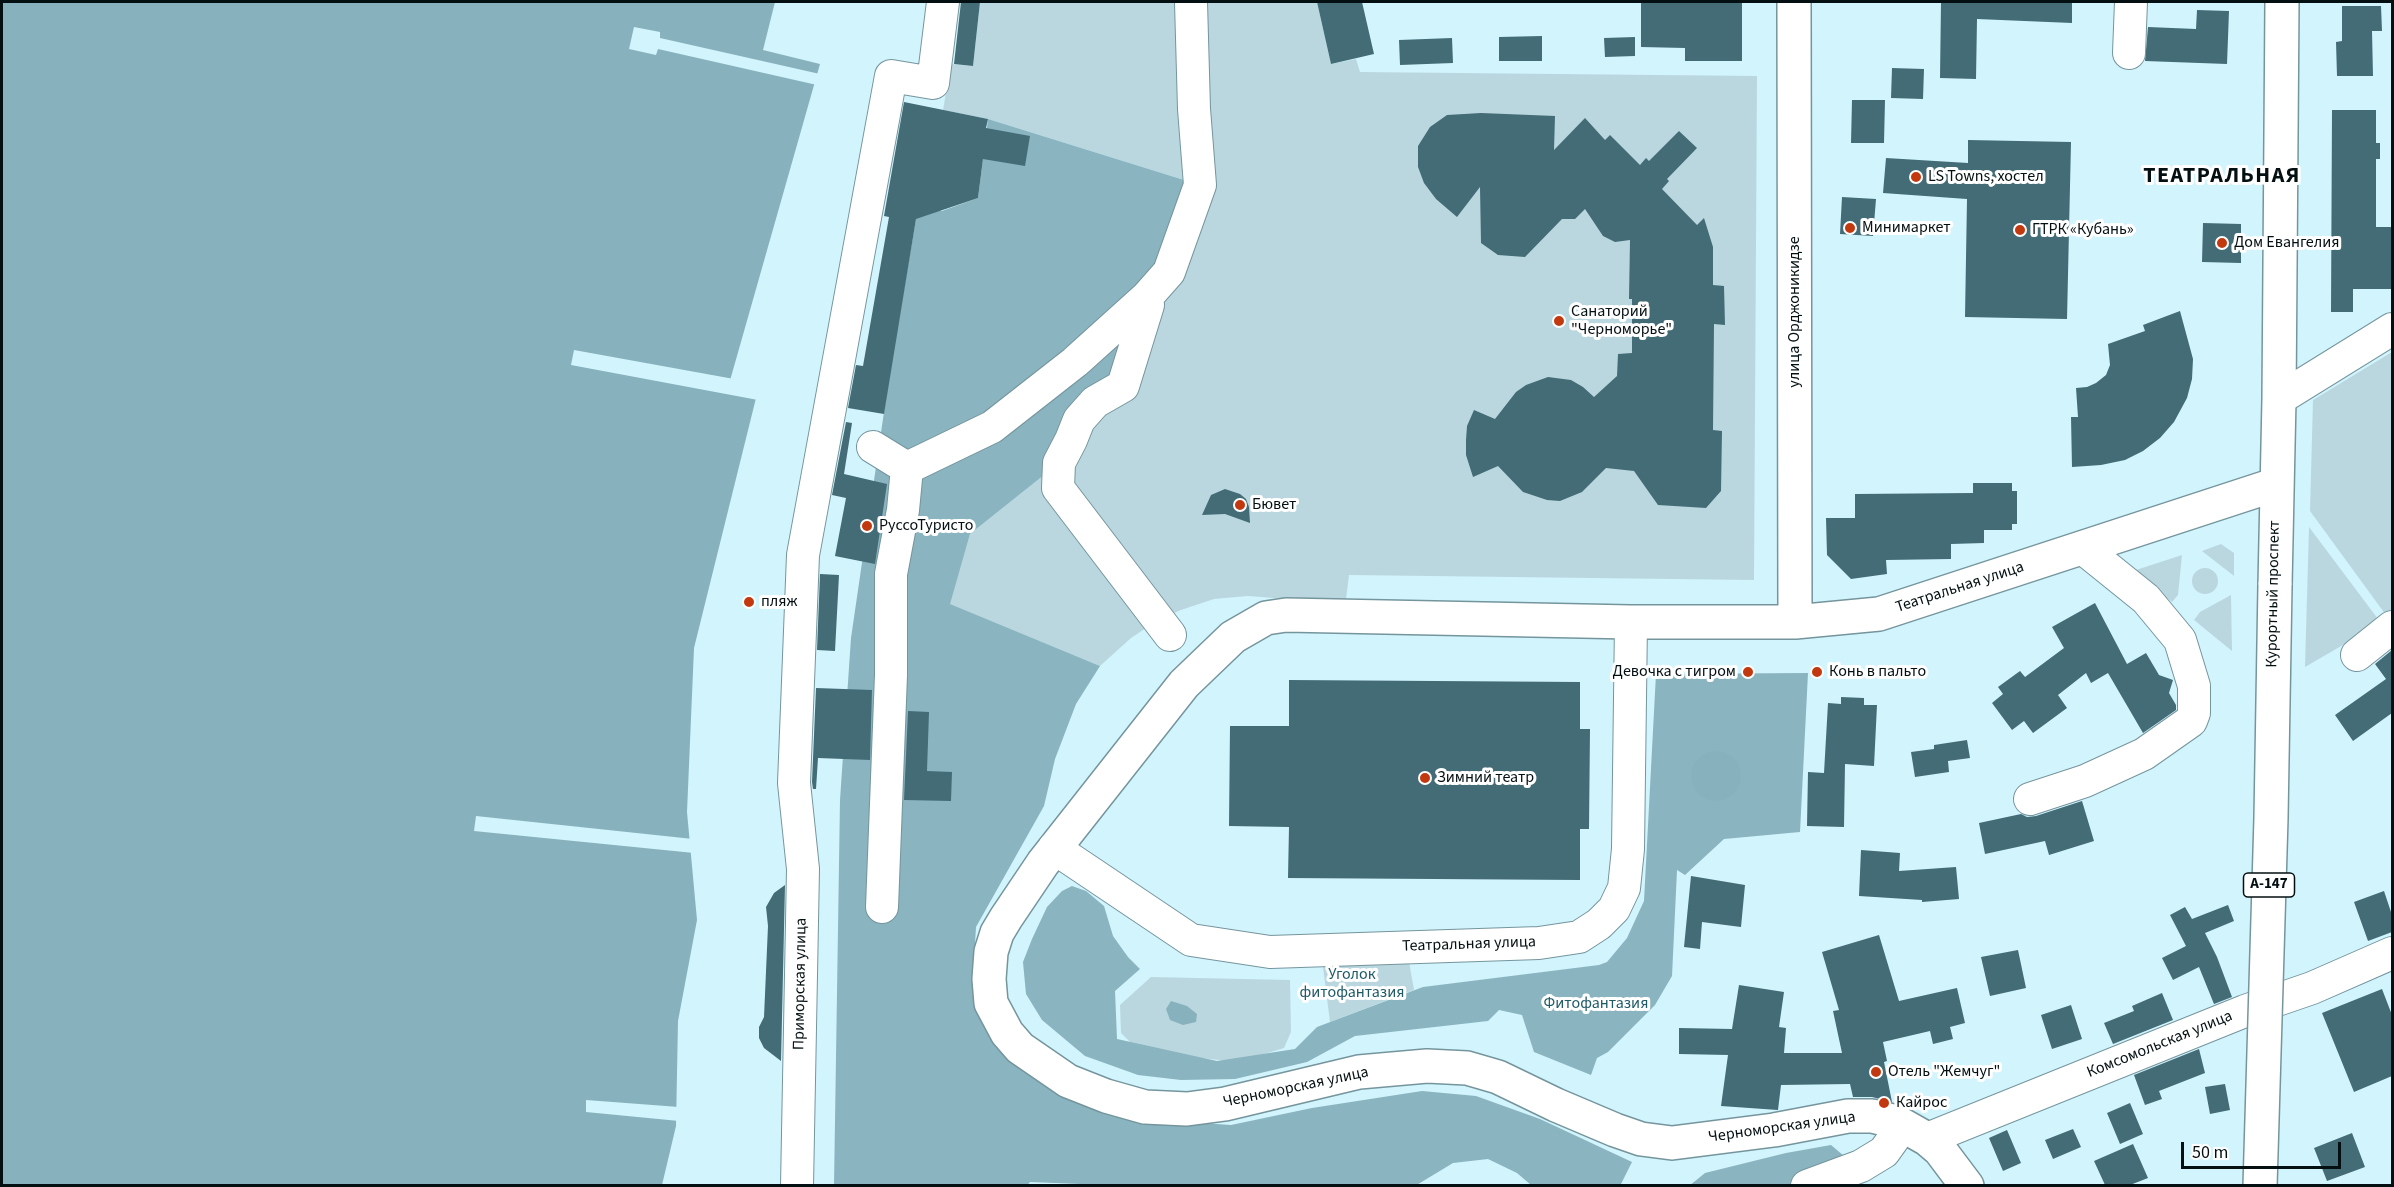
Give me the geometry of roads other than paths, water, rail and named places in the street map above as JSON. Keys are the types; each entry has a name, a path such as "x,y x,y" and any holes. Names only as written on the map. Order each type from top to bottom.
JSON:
{"main road":[{"name":"улица Орджоникидзе","path":"1794,2 1795,621"},
{"name":"Курортный проспект","path":"2260,1185 2271,818 2279,399 2282,2"},
{"name":"Театральная улица","path":"1049,856 1184,684 1233,637 1266,618 1310,615 1631,622 1795,621 1879,614 2084,549 2277,484"},
{"name":"Черноморская улица","path":"1049,856 997,933 991,952 989,979 991,1004 1007,1033 1020,1048 1068,1081 1106,1096 1145,1107 1186,1109 1225,1104 1359,1072 1427,1066 1467,1068 1498,1077 1615,1130 1641,1139 1672,1143 1774,1130 1848,1116 1872,1116 1897,1122 1927,1139 1945,1156 1967,1185"}],"street":[{"name":"Приморская улица","path":"797,1185 803,869 794,783 803,555 891,76 933,83 943,2"},
{"path":"907,468 992,427 1075,362 1146,298 1169,272 1200,185 1194,109 1191,2"},
{"path":"2129,54 2132,2"},
{"path":"1146,298 1148,305 1123,386 1095,402 1078,420 1059,463 1058,488 1170,636"},
{"path":"2279,399 2392,329"},
{"path":"873,447 907,468"},
{"path":"882,907 890,682 891,574 903,510 907,468"},
{"path":"2030,799 2085,781 2144,754 2190,721 2194,713 2194,686 2180,640 2146,599 2084,549"},
{"name":"Театральная улица","path":"1049,856 1191,940 1270,952 1539,943 1579,937 1599,924 1614,909 1624,888 1628,849 1631,622"},
{"path":"2357,655 2392,627"},
{"name":"Комсомольская улица","path":"1927,1139 2245,1011 2312,988 2392,952"},
{"path":"1807,1185 1861,1166 1884,1152 1894,1138 1897,1122"}],"place":[{"name":"LS Towns, хостел","path":"1916,177"},
{"name":"Минимаркет","path":"1850,228"},
{"name":"ГТРК «Кубань»","path":"2020,230"},
{"name":"Дом Евангелия","path":"2222,243"},
{"name":"Санаторий \"Черноморье\"","path":"1559,321"},
{"name":"Бювет","path":"1240,505"},
{"name":"РуссоТуристо","path":"867,526"},
{"name":"пляж","path":"749,602"},
{"name":"Девочка с тигром","path":"1748,672"},
{"name":"Конь в пальто","path":"1817,672"},
{"name":"Зимний театр","path":"1425,778"},
{"name":"Отель \"Жемчуг\"","path":"1876,1072"},
{"name":"Кайрос","path":"1884,1103"}],"district":[{"name":"ТЕАТРАЛЬНАЯ","path":"2222,177"}],"park label":[{"name":"Уголок фитофантазия","path":"1352,984"},
{"name":"Фитофантазия","path":"1596,1004"}]}
